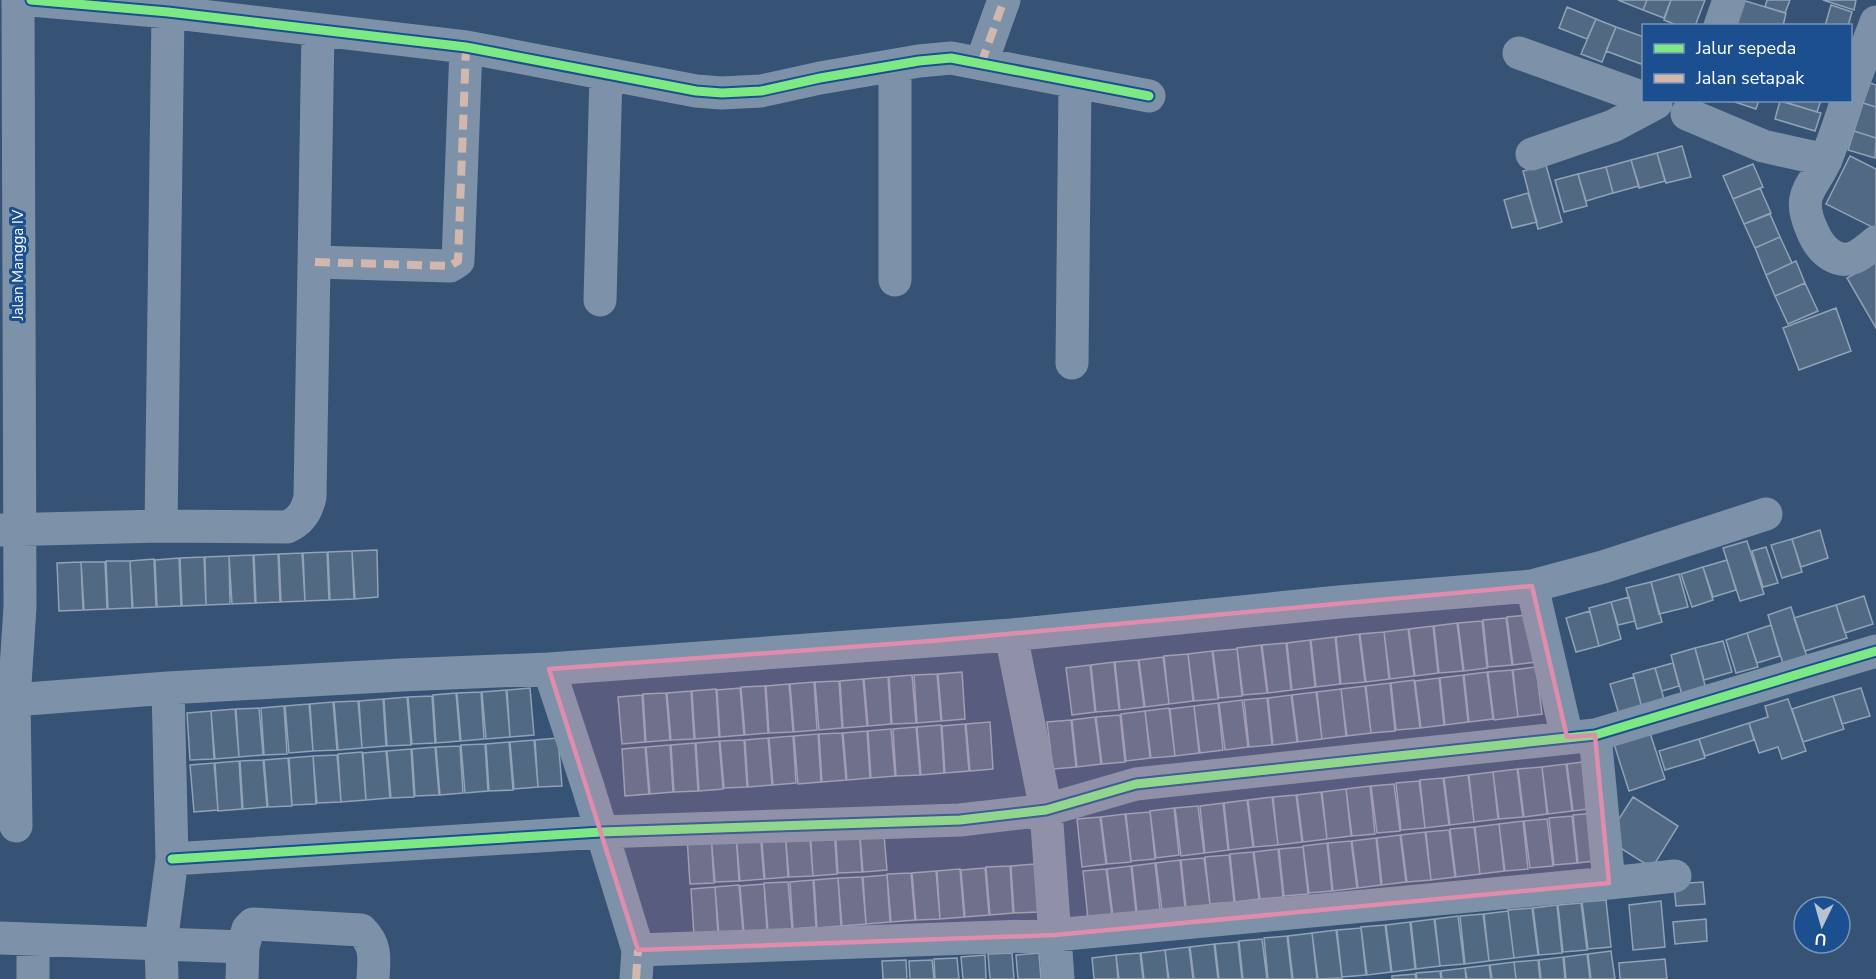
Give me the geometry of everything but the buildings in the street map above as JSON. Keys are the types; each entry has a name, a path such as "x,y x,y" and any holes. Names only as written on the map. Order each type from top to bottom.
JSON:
{"street":[{"name":"Jalan Mangga IV","path":"16,826 7,700 17,661 20,607 10,530 18,0"},
{"path":"31,0 168,12 466,47 696,91 722,93 761,91 820,78 951,58 1149,96"},
{"path":"981,64 1004,0"},
{"path":"1721,24 1729,0"},
{"path":"161,526 168,12"},
{"path":"1852,89 1876,22"},
{"path":"10,530 161,526 287,527 296,523 307,508 310,497 318,31"},
{"path":"315,262 450,266 458,261 466,47"},
{"path":"1519,53 1642,98"},
{"path":"895,66 896,280"},
{"path":"600,300 606,74"},
{"path":"1072,363 1075,83"},
{"path":"1532,154 1613,126 1649,102"},
{"path":"1656,102 1689,107 1763,146 1826,160"},
{"path":"1846,102 1826,160 1805,196 1806,216 1816,241 1840,259 1859,257 1876,242"},
{"path":"7,700 168,688 549,669 1011,635 1327,603 1532,586 1603,567 1766,514"},
{"path":"1532,586 1581,736 1609,883"},
{"path":"1011,635 1046,810 1058,979"},
{"path":"172,859 602,832 960,820 1046,810 1136,784 1581,736 1876,651"},
{"path":"549,669 602,832 637,965 1054,935 1675,876"},
{"path":"162,979 161,944 172,859 168,688"},
{"path":"242,979 243,947 248,929 253,924 361,930 370,939 374,953 373,979"},
{"path":"0,938 243,947"},
{"path":"33,940 33,979"}],"highlighted area":[{"path":"1532,586 1567,737 1595,735 1609,883 1055,935 638,950 549,669 931,641"}],"marked path":[{"path":"981,64 1004,0"},
{"path":"315,262 450,266 458,261 466,47"},
{"path":"636,979 638,950"}],"cycle path":[{"path":"31,0 168,12 466,47 696,91 722,93 761,91 820,78 919,61 951,58 1149,96"},
{"path":"172,859 601,832 960,820 1046,810 1136,784 1595,735 1876,651"}]}
